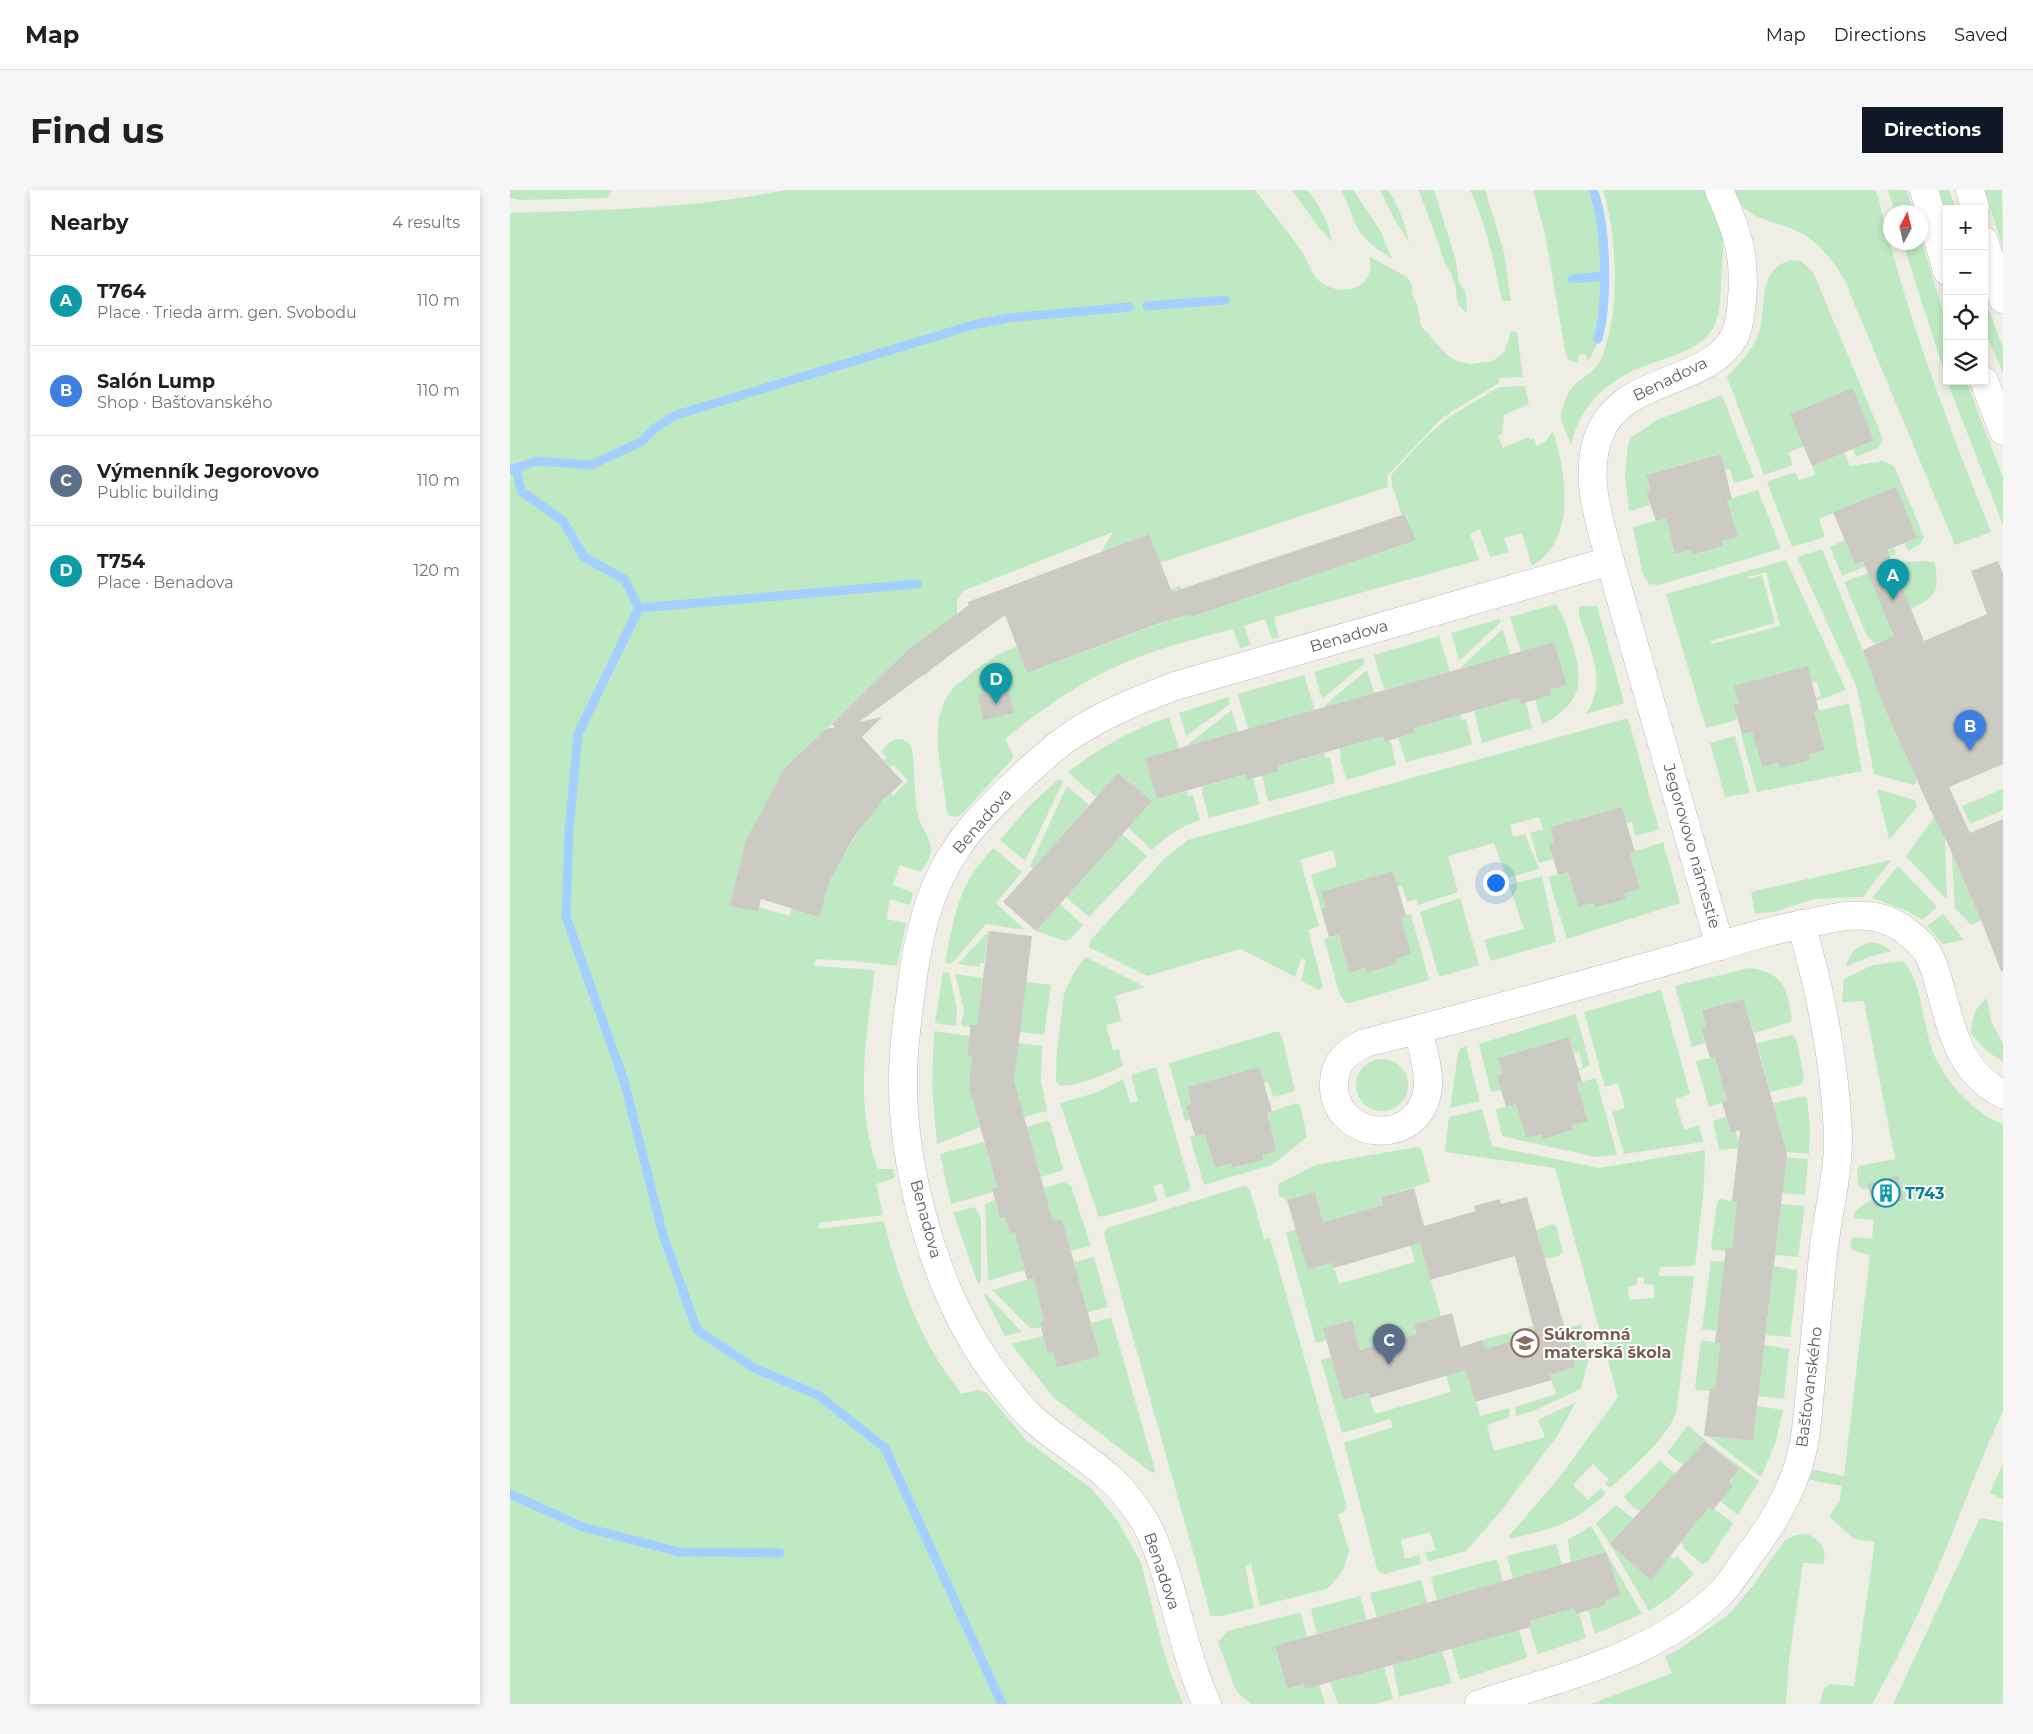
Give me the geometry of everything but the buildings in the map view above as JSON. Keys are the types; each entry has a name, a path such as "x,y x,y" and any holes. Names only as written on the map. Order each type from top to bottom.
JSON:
{"street":[{"name":"Benadova","path":"1207,1704 1193,1668 1167,1578 1146,1524 1108,1476 1031,1417 1001,1380 972,1341 932,1252 911,1161 905,1125 903,1080 904,1049 913,971 924,922 936,884 955,850 978,821 1028,771 1067,738 1100,718 1132,702 1175,686 1610,561 1593,494 1592,480 1594,451 1598,437 1606,422 1619,406 1638,393 1684,375 1713,359 1727,347 1740,321 1744,274 1743,259 1736,230 1719,190"},
{"path":"1924,190 1943,257"},
{"path":"1970,190 1974,205"},
{"path":"1987,250 2003,299"},
{"path":"1986,385 2003,430"},
{"name":"Jegorovovo námestie","path":"1418,1030 1720,946 1610,561"},
{"path":"1720,946 1801,924 1846,916 1877,917 1900,927 1921,944 1932,961 1952,1033 1962,1055 1986,1084 2003,1094"},
{"name":"Bašťovanského","path":"1479,1704 1607,1662 1648,1645 1685,1624 1721,1592 1759,1543 1781,1508 1791,1486 1805,1443 1824,1247 1838,1136 1836,1104 1821,996 1801,924"}],"green space":[{"path":"510,190 612,190 608,197 604,198 520,200 510,198"},
{"path":"785,190 1255,190 1302,252 1316,278 1325,285 1340,290 1348,290 1361,285 1370,272 1370,257 1407,277 1412,285 1412,294 1418,307 1421,326 1448,356 1460,362 1471,364 1493,361 1505,351 1511,331 1517,332 1523,377 1499,378 1499,383 1439,421 1387,476 1388,487 1160,563 1149,534 1101,552 1113,532 963,591 957,600 957,615 935,666 925,676 906,654 802,752 773,851 745,844 729,905 757,912 759,907 789,916 792,908 819,916 828,886 800,878 830,879 873,812 891,793 893,796 908,781 894,765 890,767 884,760 887,757 881,751 891,742 898,739 902,739 911,745 918,815 930,842 931,854 921,872 900,865 893,885 913,893 910,905 890,899 886,919 906,923 897,966 815,959 814,966 875,970 864,1070 866,1120 878,1169 893,1169 895,1178 876,1184 883,1215 819,1223 819,1229 884,1221 898,1272 917,1321 936,1358 961,1394 978,1390 986,1392 1027,1441 1092,1489 1117,1520 1141,1563 1163,1649 1183,1704 510,1704 510,213 648,208 717,201"},
{"path":"1292,190 1307,190 1312,196 1326,221 1332,242 1319,228"},
{"path":"1341,190 1353,190 1381,232 1392,259 1372,245 1360,232"},
{"path":"1380,190 1388,190 1392,197 1401,215 1409,243 1394,218"},
{"path":"1418,190 1434,190 1456,261 1459,282 1466,293 1467,313 1459,305 1453,279"},
{"path":"1470,190 1485,190 1504,252 1511,301 1502,301 1485,230"},
{"path":"1533,190 1591,190 1596,203 1602,245 1601,301 1597,339 1599,341 1586,362 1587,355 1579,354 1578,363 1568,360 1566,356 1545,234"},
{"path":"1603,190 1704,190 1718,219 1723,242 1720,307 1712,330 1697,345 1632,372 1605,388 1585,412 1571,444 1561,419 1562,410 1573,386 1590,373 1601,360 1613,309 1615,267 1611,225"},
{"path":"1731,190 1876,190 1883,216 1883,250 1892,250 1933,381 1991,532 1955,545 1845,281 1832,260 1808,237 1791,228 1752,214 1737,200"},
{"path":"1888,190 1907,190 1911,205 1893,205"},
{"path":"1938,190 1949,190 1955,205 1943,205 1943,209"},
{"path":"1985,190 2002,190 2003,249"},
{"path":"1905,250 1924,250 1943,312 1943,368"},
{"path":"1792,260 1801,261 1813,272 1883,439 1878,448 1856,457 1853,449 1874,439 1853,389 1791,414 1804,446 1788,453 1793,465 1764,475 1727,377 1746,355 1758,336 1768,278 1773,270 1781,264"},
{"path":"1988,307 2003,348 2003,372 1988,339"},
{"path":"1949,385 1968,385 2003,477 2003,525"},
{"path":"1525,386 1529,404 1504,415 1502,434 1498,436 1503,448 1528,437 1530,440 1533,438 1537,446 1546,441 1553,431 1562,466 1565,504 1557,539 1547,554 1532,566 1522,533 1504,538 1509,552 1490,557 1480,529 1470,534 1479,560 1274,617 1279,637 1272,639 1265,619 1244,626 1251,645 1240,648 1233,629 1164,648 1122,664 1069,692 1036,714 1005,739 1014,757 962,814 957,817 949,816 938,751 939,720 943,705 952,690 979,667 1017,646 1027,673 1175,618 1165,591 1180,586 1191,617 1415,540 1406,514 1402,515 1392,485 1391,475 1425,438 1449,417 1499,387"},
{"path":"1722,395 1754,478 1734,483 1730,469 1725,469 1720,454 1646,475 1651,490 1646,492 1650,505 1629,511 1625,475 1628,444 1632,437 1657,420"},
{"path":"1844,452 1850,466 1883,461 1894,466 1924,537 1920,544 1908,551 1905,543 1917,538 1896,488 1819,519 1825,537 1792,547 1767,482 1791,473 1796,473 1799,480 1815,475 1812,466"},
{"path":"1758,490 1781,549 1658,585 1649,584 1643,575 1633,527 1666,518 1675,554 1691,550 1693,555 1723,546 1722,541 1738,537 1727,500"},
{"path":"1845,540 1855,564 1894,548 1896,554 1842,576 1830,547"},
{"path":"1822,549 1916,779 1916,783 1913,785 1874,774 1857,688 1797,557"},
{"path":"1786,560 1846,690 1817,701 1816,698 1821,696 1817,682 1812,682 1808,667 1733,705 1737,720 1706,728 1666,594","holes":["1766,572 1780,626 1711,644 1711,641 1775,623 1762,575 1749,579 1748,577"]},
{"path":"1926,561 1935,563 1937,581 1935,592 1927,600 1911,609 1906,649 1892,655 1885,640 1875,644 1867,636 1844,582 1898,562"},
{"path":"1555,604 1563,618 1572,643 1579,678 1576,694 1565,709 1551,720 1542,724 1535,699 1550,690 1567,685 1554,643 1521,652 1510,617"},
{"path":"1580,606 1597,606 1624,703 1586,714 1596,690 1596,678 1592,653 1579,616"},
{"path":"1499,619 1501,622 1459,661 1451,633"},
{"path":"1503,629 1510,655 1461,668 1462,666"},
{"path":"1439,636 1450,672 1384,690 1374,655"},
{"path":"1363,658 1365,663 1322,699 1315,674 1316,671"},
{"path":"1367,670 1374,693 1325,707 1325,705"},
{"path":"1304,675 1315,710 1248,729 1238,694"},
{"path":"1228,697 1230,704 1186,736 1179,713"},
{"path":"1519,698 1526,702 1532,728 1482,743 1474,711"},
{"path":"1849,703 1862,771 1757,792 1741,734 1752,732 1762,767 1778,763 1780,768 1809,754 1825,750 1814,712"},
{"path":"1232,710 1238,732 1188,746 1188,744"},
{"path":"1460,715 1462,720 1466,719 1472,745 1406,762 1398,737 1415,732 1414,728"},
{"path":"1169,717 1179,749 1157,799 1187,791 1188,796 1193,795 1200,820 1174,832 1152,850 1128,827 1151,801 1119,773 1097,798 1068,772 1116,740 1142,727"},
{"path":"1628,718 1659,830 1636,836 1632,822 1627,823 1622,807 1550,827 1554,843 1550,844 1553,859 1539,863 1530,833 1543,829 1539,817 1510,825 1513,837 1525,834 1539,869 1507,878 1494,843 1448,856 1458,892 1418,905 1417,899 1407,902 1402,886 1397,887 1393,871 1322,892 1326,907 1321,909 1311,875 1337,866 1333,850 1300,860 1319,926 1308,930 1323,987 1319,990 1301,981 1306,960 1301,959 1295,977 1241,949 1147,976 1089,947 1090,941 1164,859 1188,840"},
{"path":"1383,736 1385,741 1390,739 1396,765 1347,780 1341,763 1340,748"},
{"path":"1735,736 1750,793 1725,797 1710,743"},
{"path":"1324,753 1325,758 1330,757 1335,783 1268,802 1262,775 1277,766"},
{"path":"1246,774 1247,779 1253,778 1260,804 1209,818 1202,787"},
{"path":"1059,779 1063,782 1025,861 1000,840 1029,806"},
{"path":"1067,786 1089,805 1033,869 1030,866"},
{"path":"1877,789 1915,800 1917,807 1889,840"},
{"path":"2003,789 2003,810 1970,824 1962,806"},
{"path":"1941,815 1945,838 1947,900 1906,856 1934,818"},
{"path":"1122,834 1147,856 1089,917 1066,897"},
{"path":"1663,842 1680,903 1567,939 1548,877 1568,872 1578,907 1594,903 1596,908 1625,899 1625,894 1640,889 1630,853"},
{"path":"993,848 1022,872 996,903 1025,930 986,924 951,964 945,963 954,918 961,896 974,871"},
{"path":"1952,854 1981,920 1971,925 1955,908"},
{"path":"1891,860 1863,897 1814,899 1778,911 1755,914 1751,892"},
{"path":"1898,866 1937,907 1922,920 1907,911 1872,898"},
{"path":"1542,876 1556,942 1491,961 1484,940 1524,929 1509,885"},
{"path":"1460,898 1479,965 1439,977 1420,912"},
{"path":"1060,904 1083,925 1070,939 1065,941 1036,931"},
{"path":"1411,914 1429,980 1346,1003 1340,995 1324,939 1339,935 1349,972 1365,968 1367,973 1397,964 1395,959 1401,917"},
{"path":"1943,914 1964,940 1943,944 1927,926"},
{"path":"989,931 984,963 980,963 979,967 958,964"},
{"path":"1871,942 1880,944 1892,951 1868,957 1846,967 1849,957 1854,951"},
{"path":"1085,957 1145,987 1115,996 1121,1021 1106,1025 1113,1050 1119,1049 1123,1066 1085,1082 1061,1086 1056,1082 1057,1050 1064,994 1071,978"},
{"path":"1904,961 1919,993 1932,1050 1944,1073 1970,1104 2003,1124 2003,1411 1920,1609 1872,1704 1820,1704 1823,1690 1830,1684 1854,1686 1875,1542 1854,1539 1829,1516 1840,1501 1842,1486 1810,1479 1812,1471 1816,1470 1844,1476 1870,1255 1854,1251 1850,1247 1852,1237 1872,1239 1874,1220 1854,1218 1855,1211 1872,1199 1874,1208 1904,1200 1898,1175 1863,1190 1858,1184 1857,1170 1859,1166 1895,1159 1864,1001 1842,1002 1844,979 1873,965"},
{"path":"1749,968 1764,971 1780,981 1787,994 1791,1022 1754,1033 1744,999 1702,1010 1706,1026 1701,1028 1705,1043 1692,1047 1675,986"},
{"path":"943,972 949,973 957,1009 956,1026 935,1023"},
{"path":"955,974 983,978 977,1025 971,1024 971,1027 961,1026 964,1010"},
{"path":"1026,982 1051,985 1044,1035 1020,1032"},
{"path":"1661,990 1690,1094 1675,1099 1684,1130 1699,1125 1703,1142 1624,1154 1612,1112 1625,1108 1618,1083 1605,1087 1584,1012"},
{"path":"1987,998 1991,1021 2003,1044 2003,1062 1987,1051 1971,1034 1975,1014 1979,1006"},
{"path":"1576,1014 1590,1065 1578,1069 1583,1067 1579,1052 1574,1053 1569,1037 1498,1058 1502,1074 1497,1076 1501,1090 1491,1092 1479,1044"},
{"path":"934,1031 970,1036 967,1056 972,1056 971,1072 1019,1043 1042,1046 1041,1080 1047,1111 1024,1117 972,1096 980,1127 937,1144 932,1088"},
{"path":"1279,1032 1282,1036 1295,1091 1273,1097 1268,1082 1263,1083 1259,1067 1187,1087 1191,1104 1190,1120 1185,1121 1169,1063"},
{"path":"1792,1035 1796,1038 1804,1077 1803,1082 1800,1085 1770,1092 1757,1043"},
{"path":"1466,1046 1480,1101 1450,1108 1458,1054 1460,1049"},
{"path":"1715,1057 1727,1101 1709,1107 1696,1061"},
{"path":"1382,1059 1392,1061 1400,1067 1406,1075 1408,1085 1406,1095 1400,1103 1392,1109 1382,1111 1372,1109 1364,1103 1358,1095 1356,1085 1358,1075 1364,1067 1372,1061"},
{"path":"1156,1067 1190,1185 1189,1191 1166,1198 1162,1183 1153,1186 1158,1201 1101,1217 1098,1215 1060,1103 1095,1093 1123,1079 1130,1103 1138,1101 1131,1075"},
{"path":"1596,1078 1617,1155 1596,1157 1502,1136 1496,1109 1516,1104 1526,1138 1541,1134 1543,1139 1573,1130 1572,1125 1588,1120 1577,1083"},
{"path":"1805,1096 1807,1099 1810,1128 1809,1154 1740,1148 1719,1150 1713,1121 1726,1117 1731,1133 1736,1132 1740,1147 1782,1136 1773,1103"},
{"path":"1296,1103 1300,1105 1307,1137 1272,1165 1204,1185 1190,1137 1205,1133 1215,1168 1231,1163 1233,1168 1262,1160 1262,1155 1277,1150 1267,1113"},
{"path":"1482,1109 1492,1146 1599,1168 1705,1150 1704,1185 1695,1266 1660,1267 1659,1276 1694,1276 1676,1413 1664,1434 1610,1488 1605,1483 1609,1479 1593,1464 1573,1485 1588,1500 1601,1488 1606,1493 1594,1504 1563,1524 1512,1539 1509,1536 1559,1478 1618,1397 1555,1168 1445,1152 1449,1117","holes":["1637,1277 1644,1277 1644,1284 1654,1285 1654,1298 1629,1300 1628,1287 1637,1285"]},
{"path":"1046,1121 1050,1122 1063,1170 1041,1177 1026,1127"},
{"path":"984,1142 997,1187 992,1188 993,1192 951,1204 940,1154"},
{"path":"1416,1147 1422,1151 1430,1182 1381,1197 1383,1205 1323,1222 1315,1192 1287,1200 1279,1196 1278,1184 1315,1165"},
{"path":"1743,1154 1808,1159 1805,1195 1782,1193"},
{"path":"1063,1182 1071,1186 1091,1246 1071,1251 1062,1219 1053,1221 1044,1188"},
{"path":"1243,1186 1250,1190 1264,1239 1270,1238 1347,1507 1344,1512 1338,1514 1349,1550 1344,1568 1327,1589 1260,1606 1251,1564 1245,1566 1254,1608 1222,1616 1211,1616 1104,1234 1107,1228"},
{"path":"1721,1199 1737,1202 1732,1248 1727,1248 1726,1251 1713,1250 1711,1247 1717,1202"},
{"path":"995,1200 1000,1218 1005,1217 1019,1230 1025,1270 988,1281 985,1204"},
{"path":"1408,1200 1441,1316 1414,1324 1417,1334 1360,1350 1351,1320 1324,1328 1327,1340 1316,1343 1286,1233 1296,1229 1307,1270 1332,1263 1339,1284 1415,1262 1398,1203"},
{"path":"1781,1204 1805,1206 1798,1257 1775,1255"},
{"path":"975,1207 981,1219 981,1283 978,1284 953,1212"},
{"path":"1552,1224 1556,1226 1563,1252 1559,1256 1544,1259 1537,1230"},
{"path":"1094,1257 1108,1307 1088,1312 1074,1262"},
{"path":"1711,1261 1725,1262 1716,1331 1702,1329"},
{"path":"1774,1266 1798,1270 1790,1337 1766,1335"},
{"path":"1033,1278 1044,1320 1040,1322 1041,1327 1031,1329 992,1290"},
{"path":"985,1293 1022,1332 1005,1336 984,1296"},
{"path":"1111,1317 1155,1470 1154,1473 1054,1398 1011,1344 1043,1336 1048,1352 1053,1351 1058,1368 1100,1356 1091,1323"},
{"path":"1581,1324 1589,1357 1581,1389 1533,1411 1516,1416 1515,1407 1556,1394 1550,1375 1576,1367 1565,1329"},
{"path":"1534,1326 1536,1334 1485,1349 1482,1340"},
{"path":"1434,1330 1462,1355 1480,1416 1509,1408 1510,1417 1487,1425 1494,1451 1545,1437 1538,1420 1576,1402 1557,1436 1501,1511 1466,1551 1428,1562 1425,1553 1436,1550 1430,1532 1401,1540 1405,1559 1419,1555 1421,1564 1385,1574 1377,1568 1344,1443 1393,1427 1390,1419 1342,1433 1321,1360 1332,1357 1343,1400 1368,1393 1375,1414 1451,1392"},
{"path":"1701,1340 1720,1343 1715,1389 1710,1388 1709,1391 1697,1390 1695,1387"},
{"path":"1764,1345 1789,1349 1784,1399 1758,1396"},
{"path":"1757,1406 1783,1410 1776,1441 1761,1477 1709,1437 1753,1441"},
{"path":"1688,1425 1706,1441 1683,1465 1667,1453"},
{"path":"1706,1441 1759,1481 1738,1515 1720,1501 1732,1486 1729,1482 1739,1469"},
{"path":"1660,1460 1676,1473 1641,1511 1634,1508 1624,1497"},
{"path":"2003,1463 2003,1499 1990,1493"},
{"path":"1616,1505 1634,1519 1651,1580 1670,1556 1674,1559 1677,1556 1694,1574 1669,1598 1649,1611 1596,1523"},
{"path":"1709,1507 1733,1523 1707,1563 1702,1564 1683,1548 1684,1546 1681,1543"},
{"path":"1980,1518 2003,1522 2003,1704 1893,1704"},
{"path":"1591,1526 1642,1614 1595,1634 1588,1610 1606,1605 1605,1600 1621,1595 1606,1552 1571,1562 1568,1540"},
{"path":"1807,1534 1816,1539 1822,1546 1824,1564 1803,1563 1789,1661 1786,1704 1591,1704 1672,1673 1665,1656 1678,1650 1729,1614 1751,1588 1785,1540 1796,1535"},
{"path":"1556,1544 1562,1565 1513,1579 1507,1556"},
{"path":"1497,1559 1503,1582 1437,1600 1431,1577"},
{"path":"1421,1580 1428,1603 1377,1618 1370,1593"},
{"path":"1360,1596 1367,1620 1317,1634 1311,1609"},
{"path":"1574,1608 1576,1613 1579,1613 1586,1638 1538,1654 1529,1627 1531,1626 1530,1621"},
{"path":"1300,1612 1307,1637 1275,1647 1287,1689 1303,1684 1305,1689 1320,1685 1325,1704 1251,1704 1239,1694 1234,1686 1218,1642 1228,1631"},
{"path":"1519,1629 1527,1658 1460,1680 1451,1648"},
{"path":"1442,1650 1452,1683 1399,1697 1393,1665"},
{"path":"1384,1667 1393,1699 1375,1704 1338,1704 1330,1682"}],"waterway":[{"path":"1593,190 1601,223 1605,285 1598,339"},
{"path":"1572,279 1604,276"},
{"path":"1147,306 1225,300"},
{"path":"510,470 537,461 591,465 641,442 655,428 676,415 973,325 1008,318 1129,307"},
{"path":"516,468 521,491 563,521 584,557 625,580 639,608"},
{"path":"639,608 917,584"},
{"path":"639,608 578,734 569,831 566,917 624,1081 664,1238 697,1330 754,1368 818,1395 885,1448 1002,1704"},
{"path":"510,1494 583,1527 679,1552 780,1553"}],"place":[{"name":"T764","path":"1893,600"},
{"name":"T754","path":"996,704"},
{"name":"Salón Lump","path":"1970,751"},
{"name":"T743","path":"1886,1193"},
{"name":"Súkromná materská škola","path":"1525,1343"},
{"name":"Výmenník Jegorovovo","path":"1389,1365"}]}
